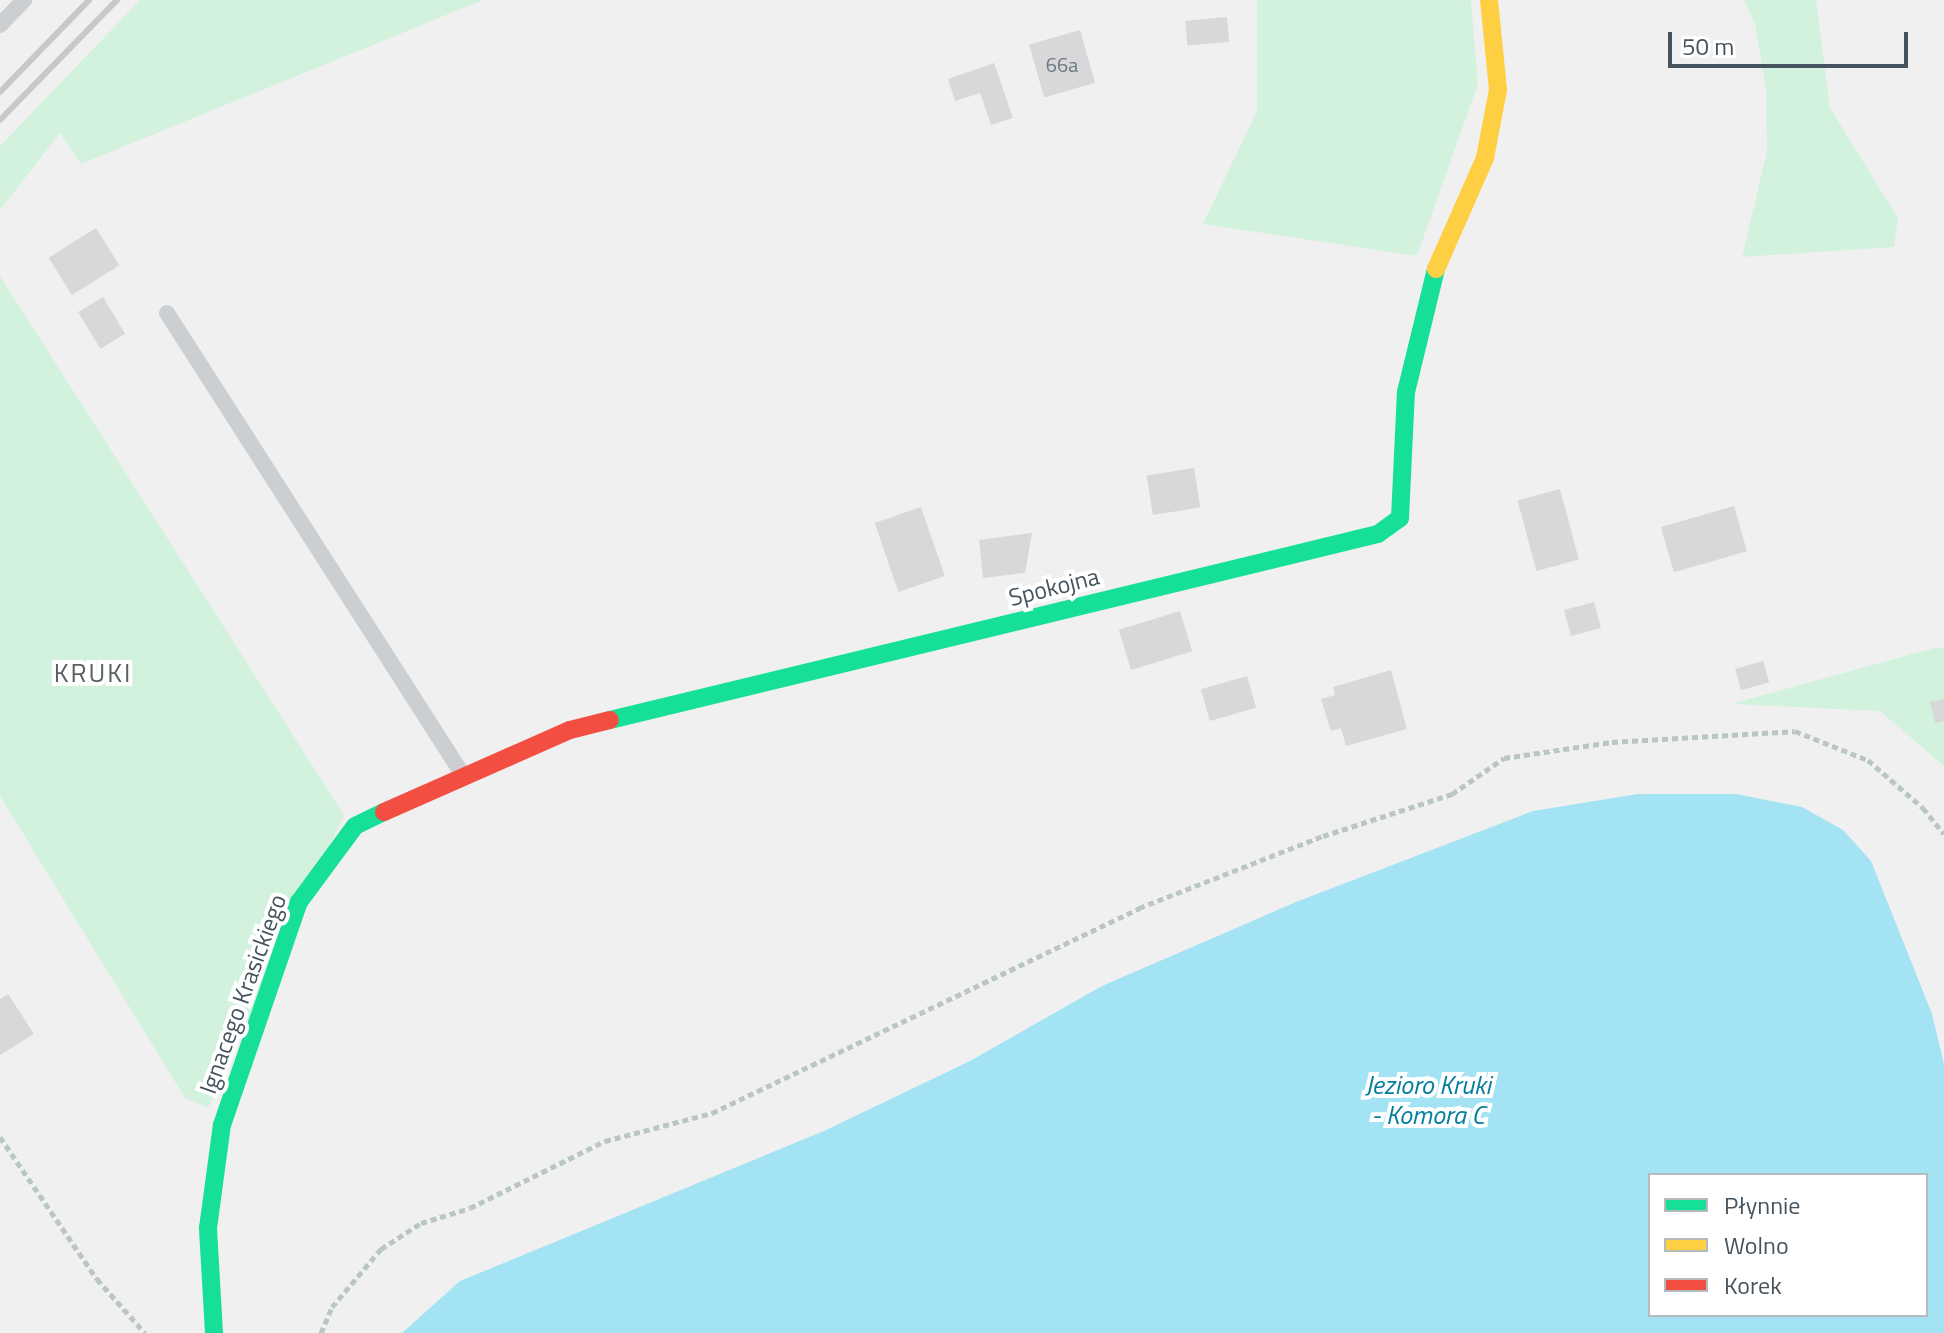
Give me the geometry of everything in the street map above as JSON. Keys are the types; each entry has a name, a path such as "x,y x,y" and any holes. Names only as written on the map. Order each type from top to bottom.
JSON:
{"street":[{"name":"Spokojna","path":"570,730 1378,534 1400,518 1411,370 1435,272 1485,158 1498,90 1489,0"},
{"name":"Ignacego Krasickiego","path":"214,1333 208,1228 222,1125 299,902 355,826 462,774 570,730"}],"lane":[{"path":"0,25 24,0"},
{"path":"167,313 462,774"}],"path":[{"path":"321,1333 332,1307 381,1249 421,1223 470,1208 605,1141 712,1113 1139,908 1323,836 1452,794 1504,758 1612,742 1795,731 1868,760 1923,808 1944,834"},
{"path":"0,1137 97,1279 145,1333"}],"green space":[{"path":"140,0 483,0 81,164 60,133 0,210 0,146"},
{"path":"1257,0 1471,0 1478,84 1417,256 1203,224 1257,111"},
{"path":"1744,0 1816,0 1830,108 1898,218 1894,247 1742,257 1767,151 1766,89 1755,24"},
{"path":"0,276 344,815 208,1108 185,1098 0,796"},
{"path":"1934,648 1944,648 1944,766 1880,711 1731,704"}],"water":[{"name":"Jezioro Kruki - Komora C","path":"1638,794 1736,794 1802,807 1843,830 1871,861 1932,1014 1944,1064 1944,1333 402,1333 460,1281 824,1131 970,1061 1102,986 1296,902 1533,811"}],"building":[{"path":"1227,17 1229,42 1187,46 1185,21"},
{"path":"1080,30 1095,83 1044,97 1029,45"},
{"path":"994,63 1013,118 991,125 980,93 955,101 948,79"},
{"path":"96,228 119,265 72,295 49,258"},
{"path":"103,297 125,334 100,349 78,312"},
{"path":"1194,468 1200,508 1153,515 1147,476"},
{"path":"1560,489 1579,560 1536,571 1517,500"},
{"path":"1734,506 1747,551 1674,572 1661,527"},
{"path":"921,507 945,576 898,592 875,523"},
{"path":"1032,533 1025,573 983,578 979,540"},
{"path":"1594,602 1601,628 1571,636 1564,610"},
{"path":"1180,611 1192,651 1131,670 1119,630"},
{"path":"1763,661 1769,682 1741,690 1735,669"},
{"path":"1391,670 1407,729 1346,746 1341,728 1331,731 1321,699 1335,695 1333,687"},
{"path":"1247,676 1256,708 1210,721 1201,689"},
{"path":"1944,699 1944,721 1935,723 1930,702"},
{"path":"8,994 34,1034 0,1055 0,999"}],"railway":[{"path":"0,92 89,0"},
{"path":"0,120 117,0"}],"traffic: fast":[{"path":"610,720 1378,534 1400,518 1406,392 1436,269"},
{"path":"214,1333 208,1228 222,1125 299,902 355,826 384,812"}],"traffic: slow":[{"path":"1436,269 1485,158 1498,90 1489,0"}],"traffic: jam":[{"path":"384,812 570,730 610,720"}],"district":[{"name":"KRUKI","path":"93,673"}]}
